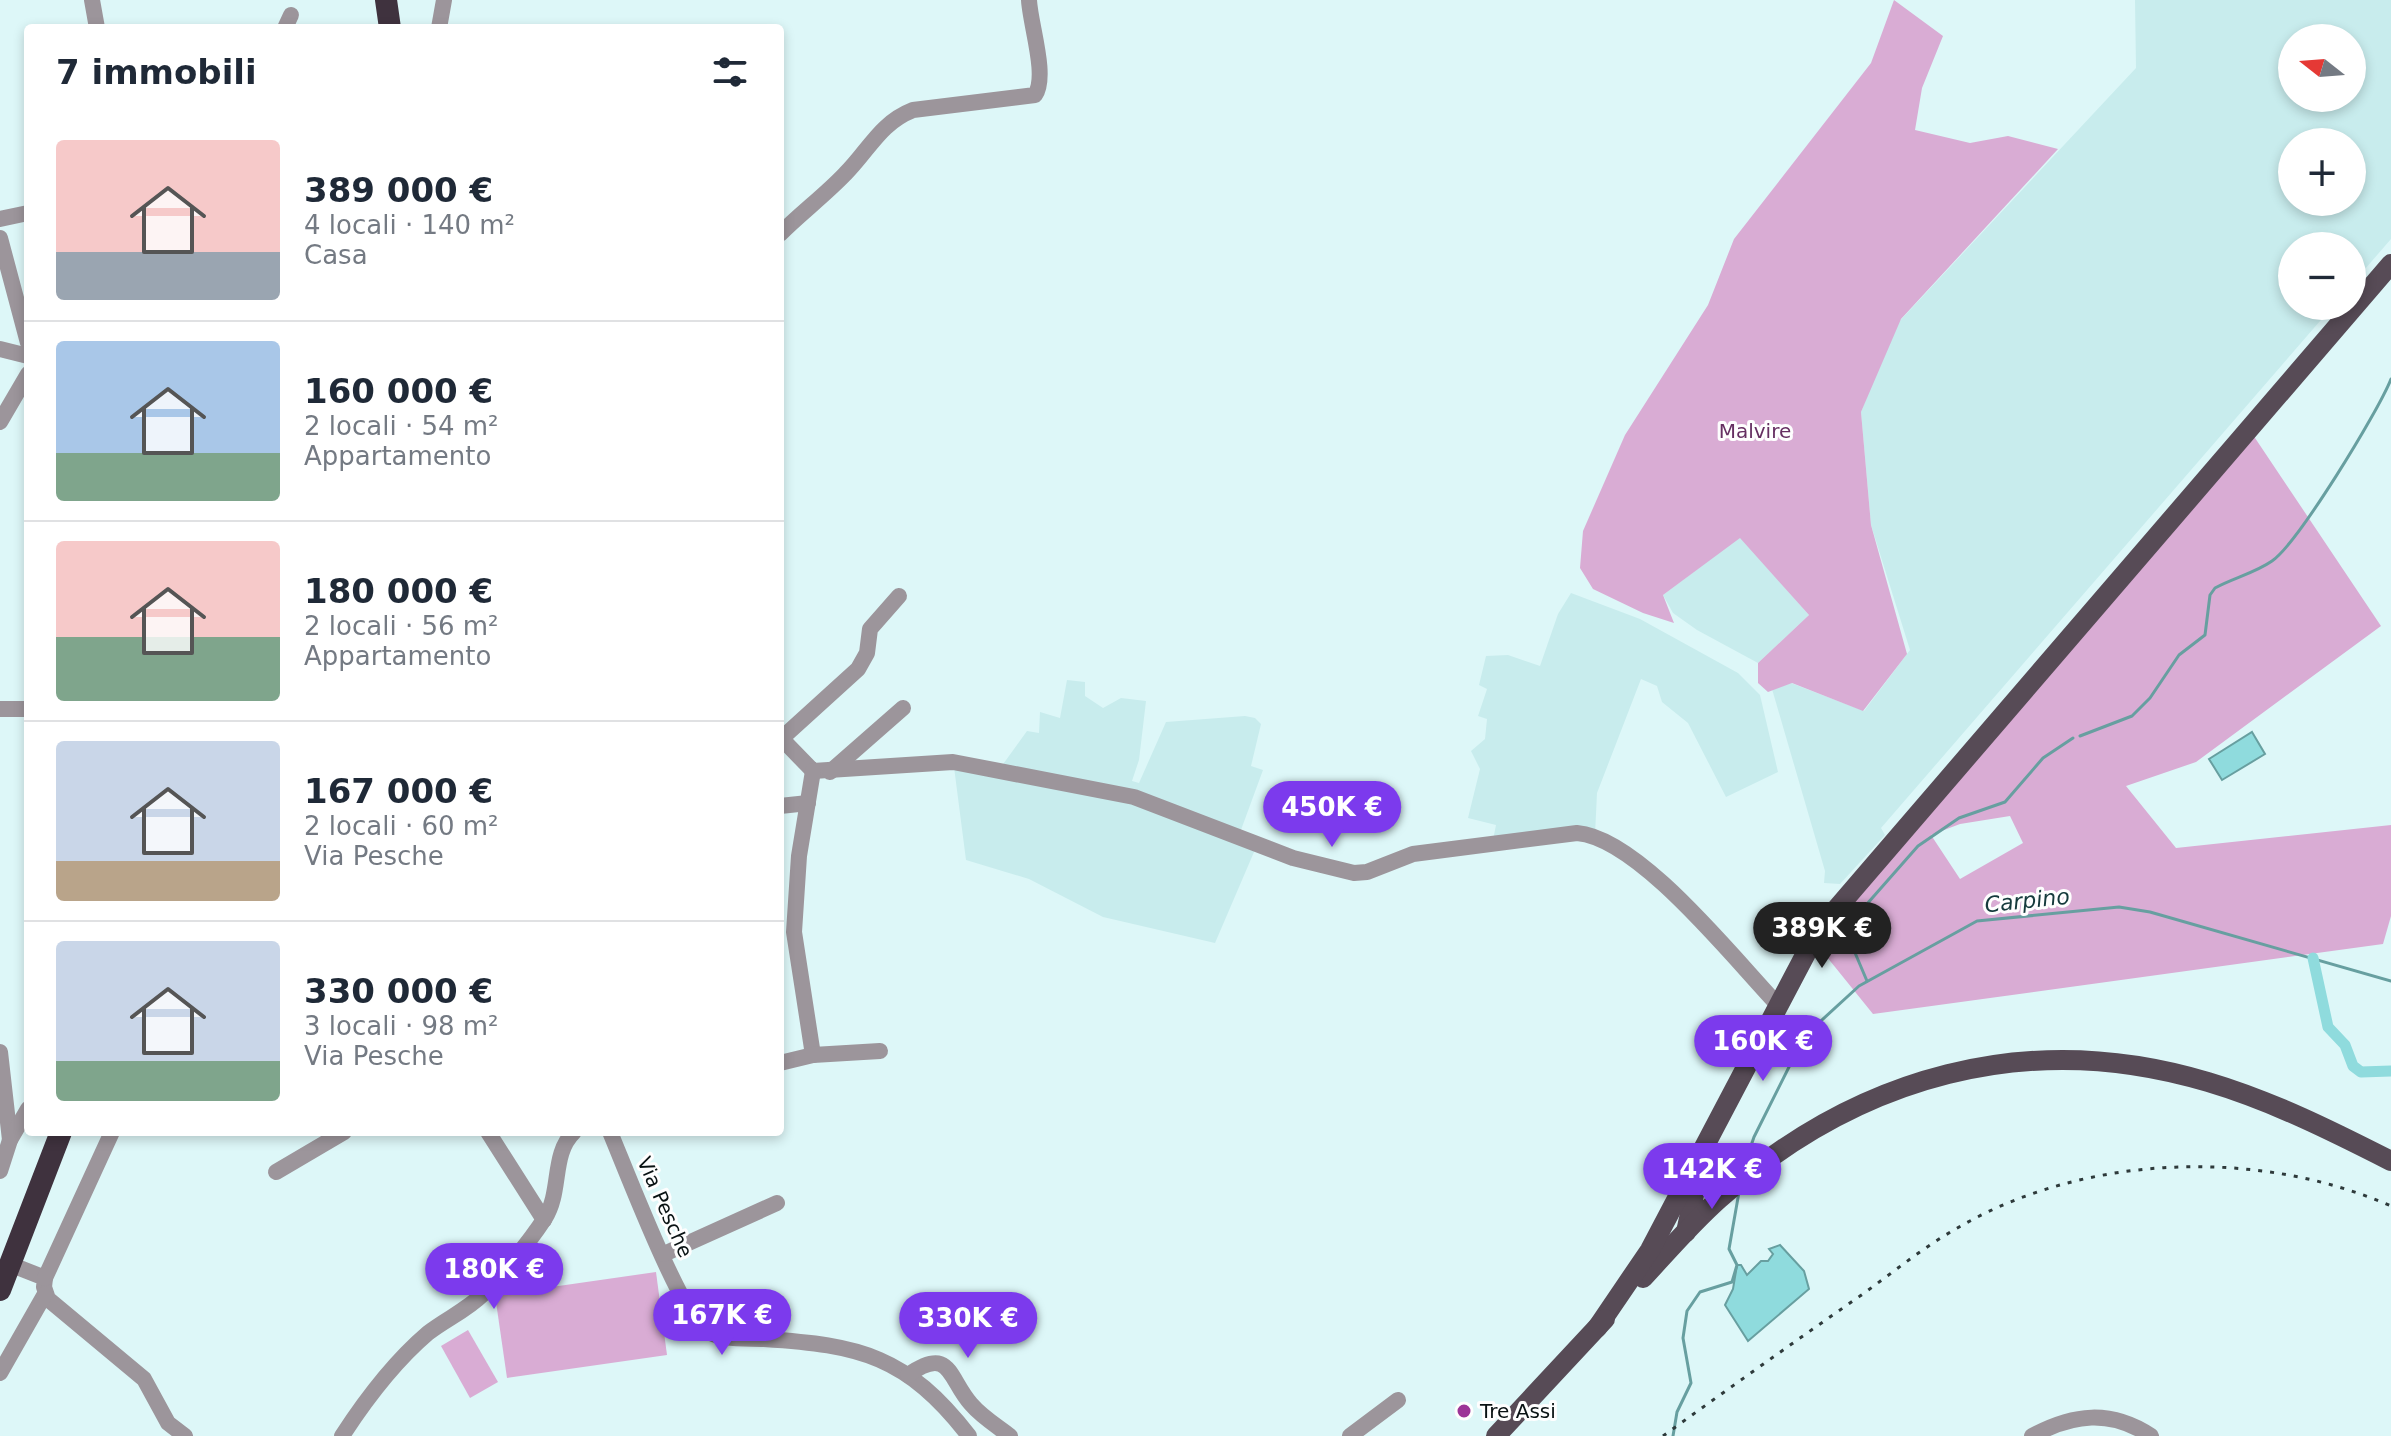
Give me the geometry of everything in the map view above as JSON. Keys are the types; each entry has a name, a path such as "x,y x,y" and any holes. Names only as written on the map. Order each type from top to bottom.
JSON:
{"highway":[{"path":"380,24 384,0"},
{"path":"384,0 389,24"},
{"path":"0,1290 59,1136"}],"main road":[{"path":"1597,1328 1635,1276 1813,940 1842,900 2391,264"},
{"path":"1496,1436 1719,1199 1791,1142 1868,1098 1918,1081 1967,1068 2057,1059 2154,1070 2206,1081 2319,1125 2391,1161"},
{"path":"1686,1232 1695,1184 1709,1141"},
{"path":"1695,1184 1699,1196 1706,1201 1719,1199"},
{"path":"1667,1214 1677,1231 1686,1232"}],"street":[{"path":"92,0 99,24"},
{"path":"440,24 444,0"},
{"path":"784,230 847,173 885,125 897,116 913,110 1035,95 1040,87 1040,73 1029,0"},
{"path":"0,219 24,214"},
{"path":"0,238 24,328"},
{"path":"0,349 24,355"},
{"path":"0,422 24,381"},
{"path":"784,735 858,669 867,653 870,629 899,596"},
{"path":"813,1055 794,932 799,856 808,803 822,772 903,708"},
{"path":"0,709 24,709"},
{"path":"784,740 822,772 953,762 1134,797 1293,858 1354,873 1413,854 1577,833 1595,835 1637,860 1778,1005"},
{"path":"784,806 808,803"},
{"path":"784,1062 813,1055 880,1051"},
{"path":"0,1052 10,1140"},
{"path":"0,1171 10,1140 24,1116"},
{"path":"0,1373 45,1286 110,1136"},
{"path":"276,1172 337,1136"},
{"path":"491,1136 544,1220"},
{"path":"342,1436 367,1396 429,1333 483,1294 544,1220 556,1193 560,1157 572,1136"},
{"name":"Via Pesche","path":"612,1136 696,1321 707,1332 722,1337 812,1342 859,1349 908,1375 954,1417 969,1436"},
{"path":"664,1254 777,1203"},
{"path":"17,1267 45,1286 144,1379 164,1430 185,1436"},
{"path":"908,1375 923,1365 935,1362 950,1368 970,1403 1010,1436"},
{"path":"1350,1436 1398,1400"},
{"path":"2032,1436 2060,1420 2101,1416 2151,1436"}],"shaded area":[{"path":"2135,0 2391,0 2391,239 2366,268 2366,232 2278,232 2278,320 2321,320 1881,828 1885,835 1840,884 1824,883 1825,871 1772,689 1791,683 1864,711 1910,650 1871,525 1861,412 1894,327 2136,68"},
{"path":"1740,537 1809,615 1758,663 1697,630 1673,613 1663,595"},
{"path":"1571,593 1640,619 1738,673 1760,695 1778,772 1726,797 1688,723 1662,702 1657,686 1641,679 1597,793 1595,835 1492,845 1496,825 1468,818 1480,769 1471,751 1485,739 1487,719 1478,716 1487,689 1479,685 1486,656 1508,655 1540,666 1558,614"},
{"path":"1067,680 1085,682 1085,696 1103,708 1121,698 1146,701 1139,760 1132,781 1139,783 1166,722 1245,716 1255,718 1261,724 1251,766 1263,770 1238,838 1257,845 1215,943 1103,917 1029,879 966,860 954,767 1001,767 1027,731 1039,733 1040,712 1060,718"}],"green space":[{"name":"Malvire","path":"1894,0 1943,36 1922,88 1915,130 1970,143 2008,136 2058,149 1901,319 1861,412 1871,525 1907,654 1863,711 1792,683 1768,692 1758,683 1758,663 1809,615 1740,538 1663,595 1674,623 1643,613 1593,589 1580,568 1583,531 1625,435 1708,305 1734,239 1871,63"},
{"path":"2249,429 2381,626 2196,762 2126,786 2176,848 2391,825 2391,916 2383,944 1873,1014 1814,941 1820,930 1839,924 1832,914","holes":["2010,816 2023,843 1960,879 1931,835 1960,824"]},
{"path":"656,1272 667,1355 507,1378 495,1295"},
{"path":"468,1330 498,1382 470,1398 441,1346"}],"water":[{"path":"2252,732 2265,754 2222,780 2209,759"},
{"path":"1780,1245 1804,1271 1809,1289 1748,1341 1725,1305 1733,1289 1737,1265 1741,1265 1747,1275 1761,1261 1768,1261 1773,1254 1769,1249"}],"waterway":[{"path":"2080,736 2132,716 2150,698 2179,655 2205,635 2210,595 2215,588 2265,565 2284,549 2336,476 2391,379"},
{"path":"1867,981 1850,941 1859,913 1918,846 1959,818 2005,802 2043,758 2073,738"},
{"name":"Carpino","path":"1743,1169 1754,1137 1811,1030 1859,986 1977,921 2119,907 2150,912 2391,981"},
{"path":"2313,958 2328,1027 2345,1045 2353,1066 2361,1072 2391,1071"},
{"name":"Carpino","path":"1673,1436 1677,1412 1691,1383 1683,1338 1687,1311 1700,1292 1732,1282 1737,1265 1729,1249 1739,1192"}],"railway":[{"path":"1663,1436 1942,1237 2004,1205 2057,1186 2112,1173 2170,1167 2227,1168 2284,1174 2339,1187 2391,1206"}],"place":[{"name":"Tre Assi","path":"1464,1411"}]}
